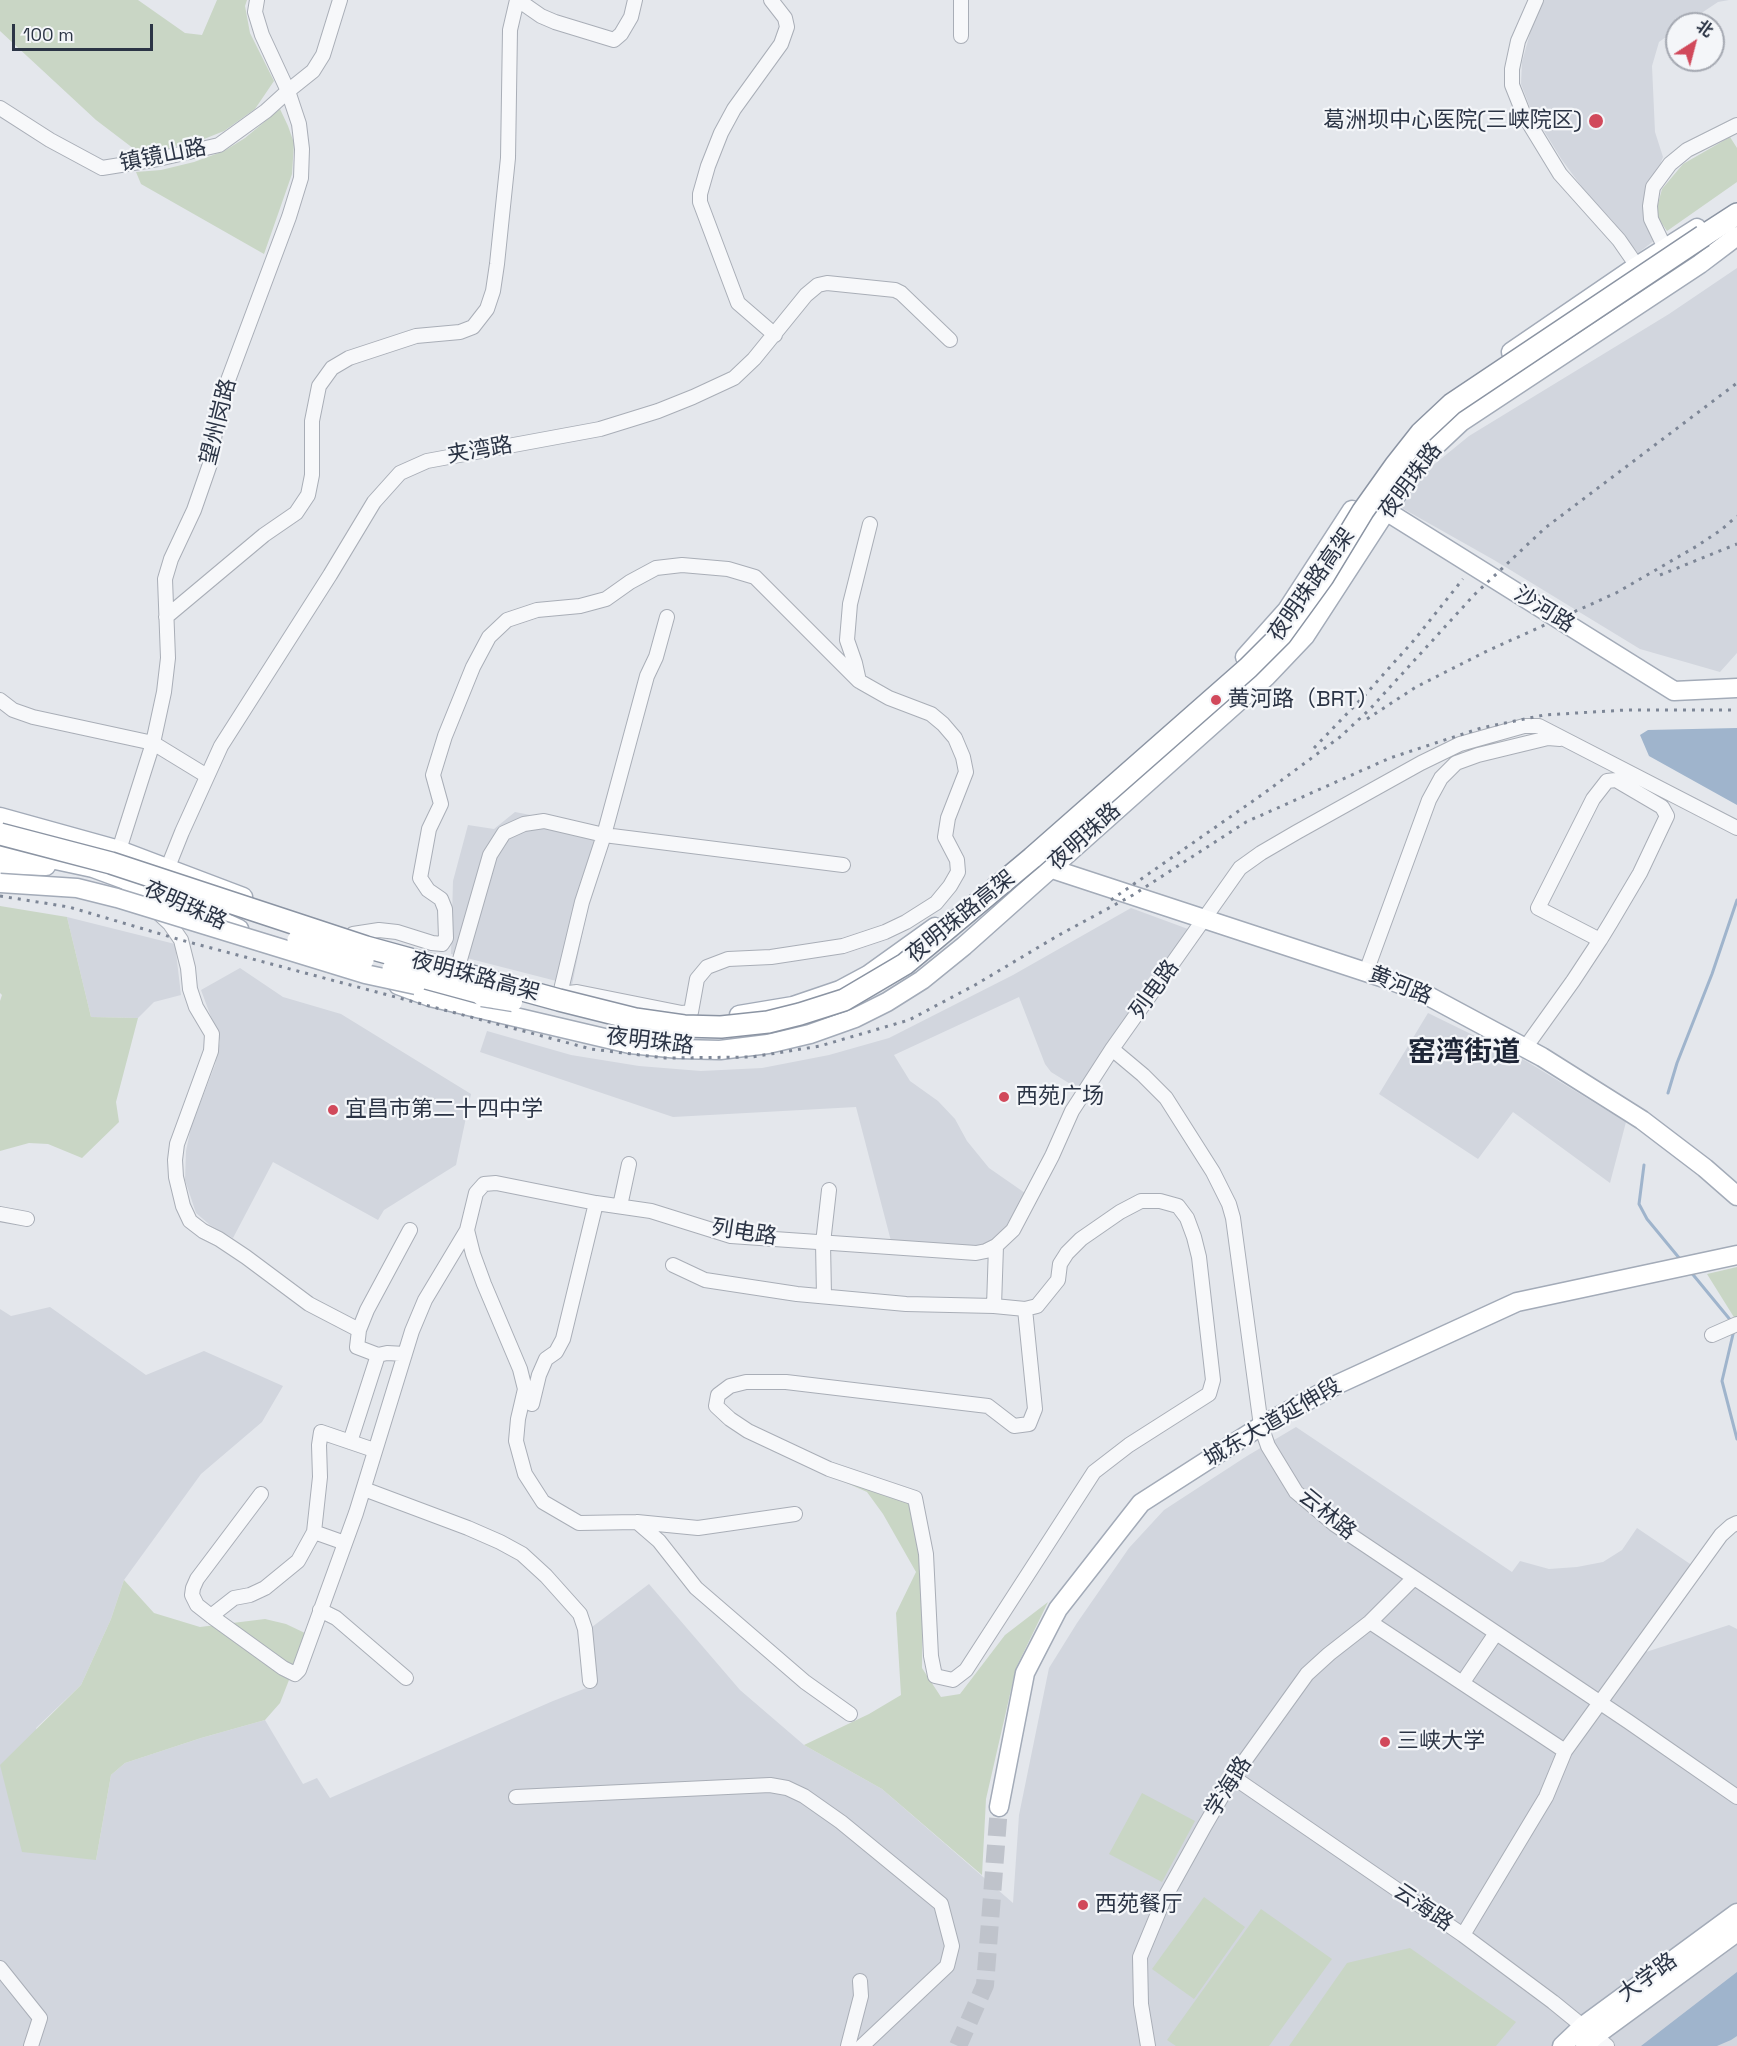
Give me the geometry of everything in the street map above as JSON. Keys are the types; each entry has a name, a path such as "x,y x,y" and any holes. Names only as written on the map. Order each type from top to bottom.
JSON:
{"highway":[{"path":"1706,241 1737,214"},
{"path":"1706,241 1737,230"},
{"name":"夜明珠路高架","path":"1,850 49,846 111,863 366,947 559,1000 634,1018 684,1026 721,1028 768,1022 843,1000 905,964 929,945 1032,858 1248,668 1281,635 1323,578 1363,511 1395,466 1421,433 1452,404 1706,241"},
{"name":"夜明珠路高架","path":"161,893 333,952 513,1002 653,1033 717,1038 765,1033 797,1026 842,1011 875,996 939,949 1266,666 1300,630 1351,555 1387,495 1414,461 1462,414 1706,241"}],"main road":[{"name":"夜明珠路","path":"0,817 119,850 260,904 353,934 560,994 636,1012 700,1020 754,1014 794,1006 840,990 868,975 924,936 1025,856 1253,650 1287,610 1362,496 1404,440 1427,415 1450,395 1637,266 1701,225 1737,209"},
{"name":"夜明珠路","path":"1,850 93,867 161,893 240,930 430,997 630,1044 720,1050 768,1044 810,1034 855,1018 887,1002 922,980 964,946 1266,677 1305,636 1386,511 1428,453 1461,422 1700,264 1737,236"},
{"name":"沙河路","path":"1362,496 1674,691 1737,688"},
{"name":"黄河路","path":"1025,856 1367,968 1419,991 1527,1045 1644,1112 1710,1161 1737,1185"},
{"path":"0,883 77,888 117,898 365,974 449,992 513,1002"},
{"name":"黄河路","path":"1527,1045 1642,1120 1705,1168 1737,1196"},
{"name":"城东大道延伸段","path":"1002,1809 1031,1677 1068,1609 1146,1508 1262,1429 1336,1385 1517,1302 1737,1255"},
{"name":"城东大道延伸段","path":"1262,1429 1345,1387 1517,1313 1737,1262"},
{"name":"大学路","path":"1593,2039 1737,1913"},
{"name":"大学路","path":"1562,2046 1593,2039 1737,1932"}],"street":[{"name":"望州岗路","path":"119,850 159,718 167,669 165,579 171,559 194,510 210,464 219,408 301,178 302,149 299,124 288,91 262,35 255,12 256,0"},
{"name":"镇镜山路","path":"0,108 50,140 102,168 158,159 219,145 266,111 313,71 323,55 340,0"},
{"path":"166,617 264,535 296,513 308,495 312,475 312,422 319,386 332,369 350,358 416,336 460,332 473,327 487,309 493,291 508,158 510,30 518,0 548,19 614,40 621,34 630,17 634,0"},
{"path":"771,0 785,18 787,27 781,44 734,109 721,133 708,166 700,202 738,303 775,335"},
{"path":"961,0 961,36"},
{"path":"1536,0 1518,41 1512,69 1512,85 1524,115 1560,174 1619,240 1637,266"},
{"path":"1665,248 1651,219 1650,206 1653,188 1670,164 1687,150 1737,124"},
{"name":"夹湾路","path":"168,867 221,746 374,502 400,473 426,461 600,429 658,411 734,378 775,335 806,295 818,285 827,283 895,290 901,293 950,340"},
{"path":"859,681 847,640 850,604 870,524"},
{"path":"353,934 379,930 442,944 446,938 445,909 441,899 428,890 420,878 429,829 441,804 433,776 445,736 473,667 489,636 507,620 537,610 580,606 606,599 630,582 656,568 681,565 728,569 755,577 859,681 889,698 931,714 955,738 966,772 948,818 945,837 957,860 958,872 936,903 885,932 843,946 771,957 728,959 707,967 697,979 691,1012 577,992 560,994 582,902 604,835 647,676 656,657 667,617"},
{"path":"0,700 14,710 33,717 153,743 207,776"},
{"name":"列电路","path":"212,1616 283,1668 295,1674 299,1670 364,1489 412,1331 425,1300 467,1230 476,1193 484,1184 496,1183 596,1203 651,1211 731,1236 976,1253 996,1246 1018,1221 1052,1156 1072,1111 1240,868 1261,853 1420,763 1460,744 1524,726 1539,726 1737,828"},
{"path":"1367,968 1430,800 1441,778 1456,764 1478,755 1548,738 1564,740"},
{"path":"1527,1045 1600,940 1640,873 1667,816 1662,807 1616,780 1607,781 1593,799 1538,908 1600,940"},
{"path":"459,963 490,855 504,833 524,824 544,821 604,835 843,865"},
{"path":"121,878 170,924 180,940 196,1007 212,1034 211,1052 177,1144 175,1160 176,1177 183,1206 190,1221 246,1257 309,1304 359,1330"},
{"name":"云林路","path":"1112,1050 1143,1075 1166,1098 1229,1204 1262,1429 1268,1446 1296,1492 1334,1524 1737,1797"},
{"path":"620,1206 629,1164"},
{"path":"824,1296 823,1242 829,1190"},
{"path":"673,1264 705,1280 797,1294 906,1304 1025,1309 1037,1306 1058,1280 1060,1264 1067,1253 1081,1239 1120,1212 1142,1201 1160,1201 1178,1206 1187,1218 1200,1257 1213,1380 1209,1394 1129,1445 1094,1472 966,1670 953,1680 934,1676 926,1554 915,1498 829,1469 748,1431 729,1419 717,1406 718,1395 730,1386 746,1382 786,1382 988,1406 1014,1426 1029,1424 1035,1409 1025,1309"},
{"path":"532,1404 539,1375 546,1359 556,1352 563,1339 596,1203"},
{"path":"0,1215 27,1219"},
{"path":"405,1354 378,1355 357,1347 359,1330 367,1310 410,1230"},
{"path":"467,1230 473,1254 520,1369 525,1389 518,1419 516,1442 525,1474 543,1502 579,1523 637,1522 698,1528 795,1514"},
{"path":"994,1306 996,1246"},
{"path":"1712,1335 1733,1326"},
{"path":"350,1443 378,1355"},
{"path":"261,1494 197,1579 193,1588 192,1595 197,1605 212,1616 234,1598 250,1595 278,1579 298,1561 314,1532 320,1477 318,1445 321,1432 374,1450"},
{"path":"364,1489 468,1528 522,1554 546,1576 580,1614 585,1629 590,1681"},
{"path":"637,1522 659,1541 696,1588 805,1682 850,1714"},
{"path":"1463,1935 1546,1797 1565,1751 1721,1535 1737,1523"},
{"path":"314,1532 345,1544"},
{"name":"学海路","path":"1148,2046 1141,2004 1140,1957 1164,1899 1233,1778 1307,1674 1370,1622 1414,1578"},
{"path":"320,1610 336,1618 406,1678"},
{"path":"1370,1622 1565,1751"},
{"path":"1463,1682 1496,1633"},
{"name":"云海路","path":"1233,1778 1463,1935 1593,2039"},
{"path":"516,1797 770,1785 787,1788 804,1796 841,1822 941,1904 952,1946 947,1966 862,2046"},
{"path":"0,1968 40,2018 31,2046"},
{"path":"848,2046 861,1996 860,1981"}],"shaded area":[{"name":"葛洲坝中心医院(三峡院区)","path":"1544,0 1729,0 1718,2 1703,12 1665,12 1665,38 1659,42 1652,66 1655,132 1663,157 1649,183 1643,202 1644,221 1655,240 1638,253 1611,219 1587,194 1562,160 1531,110 1521,84 1522,62 1532,26"},
{"path":"1737,268 1737,653 1720,672 1640,649 1494,560 1400,507 1431,467 1469,436 1669,314"},
{"path":"515,812 613,831 591,891 572,985 451,954 453,881 468,825 494,829"},
{"path":"1131,908 1188,929 1080,1090 1051,1072 1045,1064 1019,997 894,1055 910,1081 938,1101 955,1119 967,1141 989,1168 1025,1193 1007,1225 996,1238 984,1246 891,1241 856,1107 673,1117 480,1052 487,1031 571,1055 639,1066 701,1071 762,1068 829,1055 889,1038 1013,975"},
{"path":"67,917 175,944 181,995 154,1002 138,1018 91,1017"},
{"name":"宜昌市第二十四中学","path":"240,968 283,997 341,1014 471,1094 456,1165 384,1210 378,1220 273,1162 233,1238 210,1225 196,1213 185,1180 186,1151 191,1127 215,1065 220,1041 201,990"},
{"path":"1428,1013 1526,1061 1626,1122 1610,1183 1513,1112 1478,1159 1379,1094"},
{"path":"50,1307 146,1375 204,1351 283,1386 262,1422 201,1474 124,1580 111,1619 81,1685 36,1728 96,1860 111,1775 125,1763 265,1720 303,1784 317,1778 330,1798 594,1685 592,1627 649,1584 740,1690 804,1745 882,1789 1013,1903 1019,1815 1049,1668 1129,1548 1164,1510 1296,1427 1512,1572 1520,1561 1549,1569 1603,1562 1622,1550 1637,1528 1702,1572 1646,1652 1729,1625 1737,1629 1737,2046 0,2046 0,1309 11,1316"}],"green space":[{"path":"0,0 138,0 185,33 202,35 217,0 247,0 245,6 250,33 274,81 255,109 224,131 204,139 142,155 96,120 0,31"},
{"path":"280,109 294,143 292,174 264,254 141,184 136,172 161,170 194,162 224,151 245,138"},
{"path":"1730,137 1737,148 1737,182 1667,231 1658,218 1658,204 1662,189 1683,164"},
{"path":"0,906 67,917 91,1017 138,1018 116,1102 119,1122 82,1158 48,1144 29,1143 0,1151 0,1001 2,995 0,993"},
{"path":"1737,1267 1737,1322 1707,1274"},
{"path":"806,1465 904,1489 923,1549 922,1668 941,1697 960,1694 1005,1635 1048,1602 1016,1668 986,1799 982,1875 882,1789 804,1745 869,1714 901,1695 896,1613 916,1572 883,1514 867,1492"},
{"path":"124,1580 154,1613 200,1627 265,1619 286,1624 307,1634 280,1703 265,1720 125,1763 111,1775 96,1860 22,1852 0,1765 81,1685 111,1619"},
{"path":"1142,1793 1195,1821 1162,1882 1109,1854"},
{"path":"1204,1897 1245,1927 1194,1999 1152,1969"},
{"path":"1261,1909 1332,1959 1269,2046 1176,2046 1167,2040"},
{"path":"1410,1948 1516,2022 1496,2046 1289,2046 1347,1963"}],"water":[{"path":"1737,728 1737,805 1649,756 1640,735 1648,730"},
{"path":"1737,1972 1737,2036 1717,2046 1641,2046"}],"waterway":[{"path":"1668,1093 1737,900"},
{"path":"1644,1165 1639,1204 1647,1219 1680,1259"},
{"path":"1690,1271 1732,1322"},
{"path":"1734,1330 1722,1381 1737,1439"}],"tunnel":[{"path":"958,2046 985,1985 999,1807"}],"railway":[{"path":"1111,900 1340,737 1370,709 1474,595 1545,528 1737,383"},
{"path":"1367,719 1416,687 1487,651 1616,593 1697,546 1737,516"},
{"path":"1660,575 1737,544"},
{"path":"1314,748 1415,639 1463,579"},
{"path":"0,896 69,907 181,940 591,1049 665,1058 752,1057 820,1046 909,1020 1133,895 1246,822 1390,758 1481,728 1544,715 1626,710 1737,710"}],"place":[{"name":"葛洲坝中心医院(三峡院区)","path":"1596,121"},
{"name":"黄河路（BRT）","path":"1216,700"},
{"name":"西苑广场","path":"1004,1097"},
{"name":"宜昌市第二十四中学","path":"333,1110"},
{"name":"三峡大学","path":"1385,1742"},
{"name":"西苑餐厅","path":"1083,1905"}],"district":[{"name":"窑湾街道","path":"1464,1053"}]}
